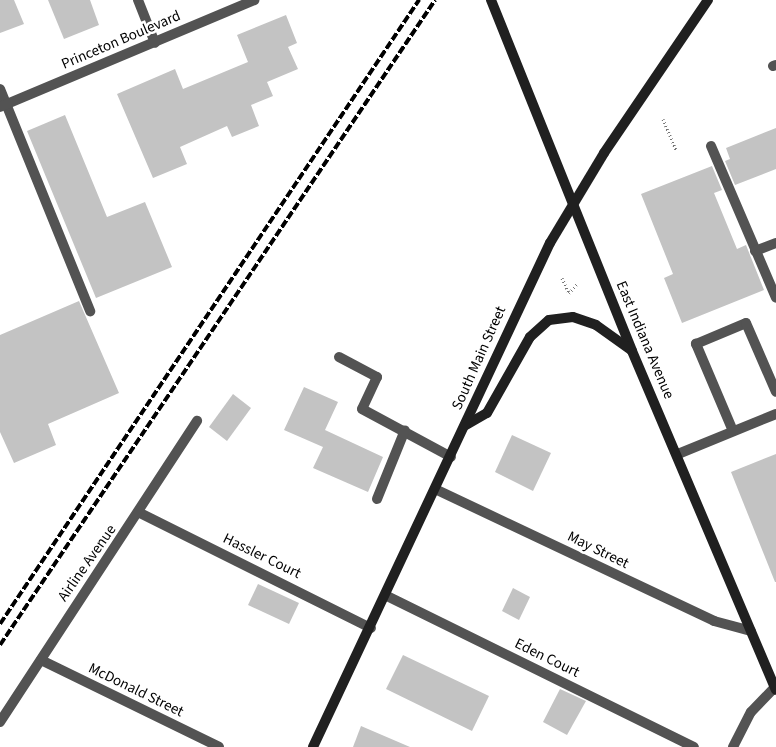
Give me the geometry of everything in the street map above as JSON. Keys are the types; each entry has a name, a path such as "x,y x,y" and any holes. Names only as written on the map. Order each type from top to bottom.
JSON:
{"main road":[{"name":"East Indiana Avenue","path":"491,0 632,351 678,454 775,689"},
{"name":"South Main Street","path":"313,747 387,596 466,425 509,326 574,204 708,0"},
{"path":"466,425 487,413 530,337 549,320 573,317 596,325 632,351"}],"street":[{"path":"138,0 155,43"},
{"name":"Princeton Boulevard","path":"3,106 254,0"},
{"path":"0,89 3,106 90,311"},
{"path":"711,146 776,298"},
{"path":"755,251 776,243"},
{"path":"733,431 696,344 746,323 776,392"},
{"path":"340,357 377,377 362,409 406,430 451,457"},
{"path":"678,454 776,414"},
{"name":"Airline Avenue","path":"0,722 92,579 140,513 197,421"},
{"path":"378,499 406,430"},
{"name":"May Street","path":"435,489 714,622 751,631"},
{"name":"Hassler Court","path":"140,513 371,628"},
{"name":"Eden Court","path":"387,596 694,747"},
{"name":"McDonald Street","path":"41,660 219,747"},
{"path":"733,747 751,712 775,689"}],"path":[{"path":"664,120 676,150"},
{"path":"562,278 569,293"},
{"path":"567,298 578,283"}],"building":[{"path":"0,0 14,0 24,24 0,33"},
{"path":"48,0 90,0 99,25 64,39"},
{"path":"286,15 297,43 288,47 298,69 267,82 273,96 251,105 259,126 232,137 227,126 180,147 187,164 153,178 117,94 175,69 183,89 248,62 237,35"},
{"path":"65,115 107,217 145,202 172,267 96,298 27,131"},
{"path":"776,128 776,169 735,185 725,161 730,159 726,148"},
{"path":"712,166 722,190 714,193 737,249 746,245 764,290 682,323 664,278 673,274 641,194"},
{"path":"79,301 119,393 48,424 56,445 14,463 0,432 0,335"},
{"path":"304,387 338,402 325,430 383,457 368,492 313,468 323,447 284,430"},
{"path":"233,394 251,408 227,441 209,427"},
{"path":"512,435 551,453 533,491 495,472"},
{"path":"776,454 776,582 775,582 731,472"},
{"path":"258,584 299,603 289,624 248,605"},
{"path":"513,588 530,597 519,620 502,611"},
{"path":"403,655 489,696 472,731 386,689"},
{"path":"560,689 586,701 567,735 543,722"},
{"path":"361,726 410,747 353,747"}],"railway":[{"path":"0,624 419,0"},
{"path":"0,645 435,0"}]}
